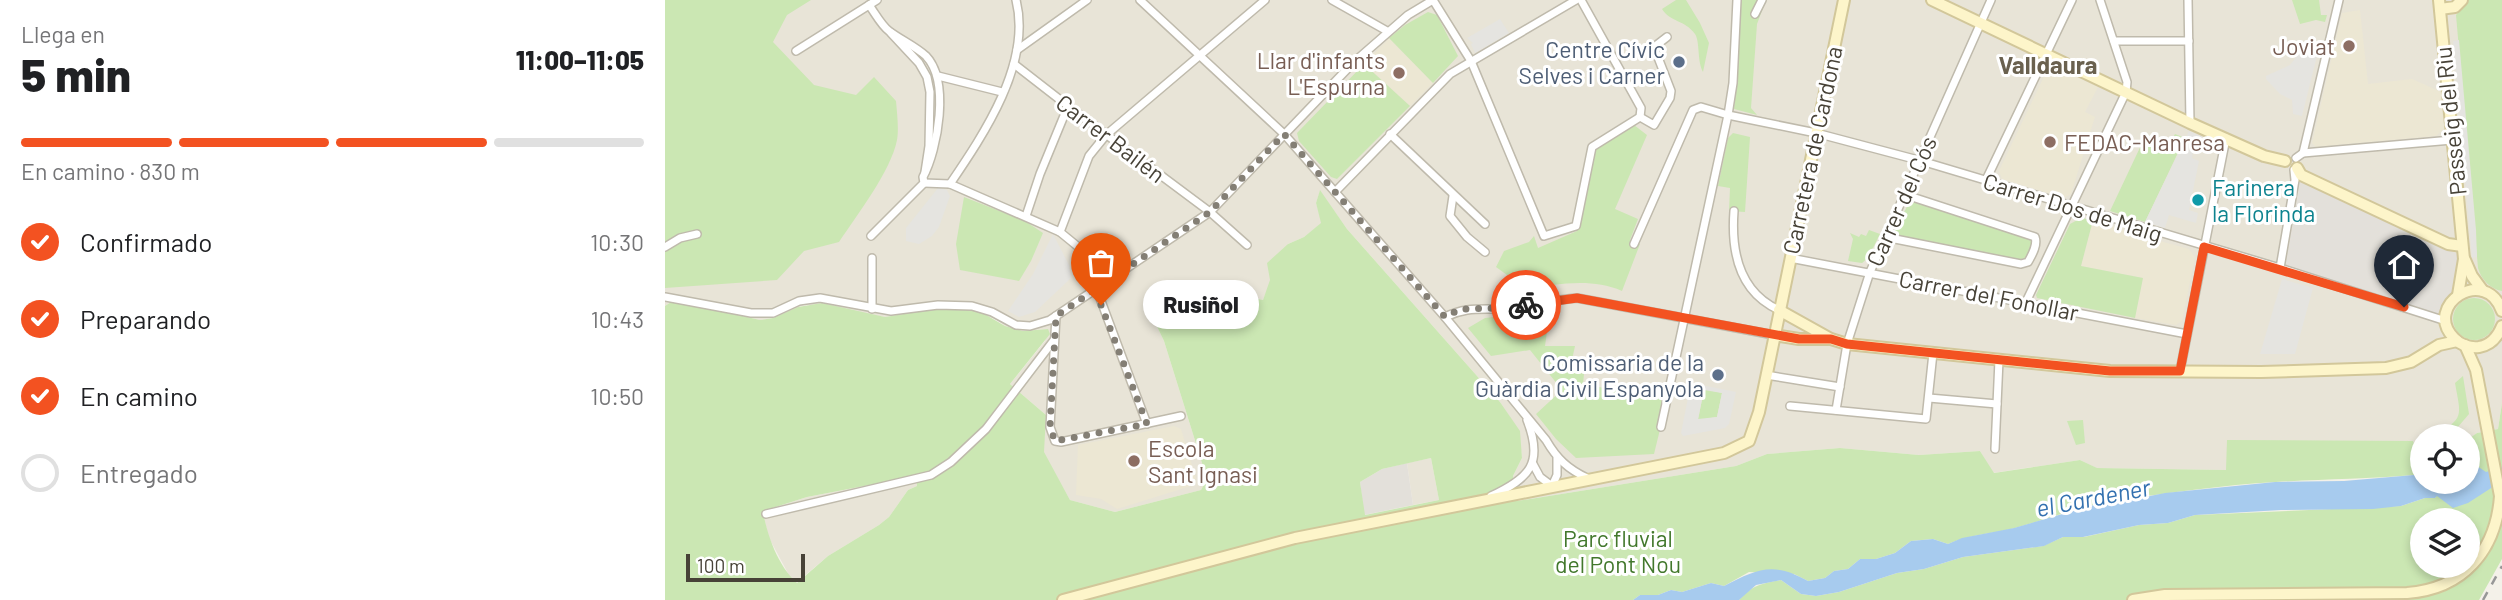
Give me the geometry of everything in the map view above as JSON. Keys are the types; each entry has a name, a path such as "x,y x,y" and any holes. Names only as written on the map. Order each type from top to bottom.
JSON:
{"street":[{"path":"796,51 877,0"},
{"path":"950,184 985,132 1014,64 1019,36 1016,0"},
{"path":"1017,50 1087,0"},
{"path":"1140,0 1284,134 1445,317 1524,413 1557,458 1570,470 1587,478"},
{"path":"1060,232 1089,156 1106,135 1265,0"},
{"path":"1332,0 1387,32"},
{"path":"665,298 751,313 773,313 799,301 820,298 872,309 959,304 981,307 1016,325 1030,326 1053,318 1210,212 1387,32 1433,0 1471,61 1544,236 1576,226 1592,146 1640,117"},
{"path":"1335,192 1450,74 1578,0 1641,108 1640,117"},
{"path":"1661,428 1728,115 1733,83 1737,0"},
{"path":"1755,15 1762,0"},
{"name":"Carretera de Cardona","path":"1063,600 1295,538 1587,478 1702,458 1737,449 1749,441 1755,429 1844,0"},
{"path":"1932,0 2264,156 2295,162 2452,140"},
{"name":"Carrer del Cós","path":"1836,410 1847,344 1870,272 1991,0"},
{"path":"1986,180 2072,0"},
{"path":"2026,302 2126,92 2127,82 2100,0"},
{"path":"2188,0 2190,123"},
{"path":"2280,268 2295,180 2295,162 2339,0"},
{"name":"Passeig del Riu","path":"2462,0 2455,7 2439,4 2462,246 2464,259 2472,276 2483,291 2495,299 2502,311"},
{"path":"869,5 896,41 919,63 927,77 930,106 929,146 923,177 925,183"},
{"path":"891,32 927,57 938,76 936,146 925,173"},
{"path":"1640,117 1654,125 1670,99 1671,91 1654,47 1667,37"},
{"path":"2114,41 2189,41"},
{"name":"Carrer Bailén","path":"1014,64 1210,212 1247,245"},
{"path":"938,76 1002,92"},
{"path":"1026,216 1068,106"},
{"name":"Carrer Dos de Maig","path":"1634,244 1696,107 1816,132 1919,160 2280,268 2447,325"},
{"path":"1390,134 1485,225"},
{"path":"2180,371 2227,138"},
{"path":"2295,162 2301,175 2448,244 2462,246"},
{"path":"871,236 925,183 950,184 1060,232 1082,250 1147,424"},
{"path":"1885,237 2021,264 2028,262 2032,256 2035,237 1903,194"},
{"path":"1453,196 1450,216 1467,237 1485,252"},
{"path":"1734,211 1734,249 1738,267 1749,284 1769,305 1780,304 1831,339 1847,344 2110,371 2356,370 2386,368 2411,362 2439,345 2485,345 2495,338 2502,326"},
{"path":"665,247 680,238 697,234"},
{"path":"872,258 872,309"},
{"name":"Carrer del Fonollar","path":"1790,258 2187,334"},
{"name":"Passeig del Riu","path":"2447,325 2447,308 2458,295 2464,259"},
{"path":"2458,295 2471,290 2483,291"},
{"path":"1445,317 1460,309 1509,308 1577,298 1774,335 1799,339 1831,339"},
{"path":"1053,318 1050,427 1055,441 1061,442 1181,416"},
{"path":"2133,600 2165,595 2407,593 2430,590 2455,580 2476,561 2493,533 2498,515 2500,496 2477,375 2461,343 2447,325 2436,341 2411,362"},
{"path":"766,514 931,475 951,462 986,429 1054,340"},
{"path":"2477,375 2485,345"},
{"path":"1790,405 1926,419 1933,353"},
{"path":"1995,449 1999,360"},
{"path":"1766,375 1840,387"},
{"path":"1929,398 1997,404"},
{"path":"1483,500 1519,481 1533,464 1535,444 1524,413"},
{"path":"1533,464 1541,477 1552,486 1557,475 1557,458"}],"shaded area":[{"path":"665,0 2495,0 2502,126 2502,403 2498,429 2480,432 2480,424 2410,424 2410,467 2226,470 2096,468 2080,460 1993,473 1980,451 1919,455 1840,448 1767,454 1736,466 1517,501 1513,476 1522,458 1519,431 1500,402 1347,229 1320,191 1316,203 1322,223 1304,237 1288,244 1263,300 1209,288 1174,309 1146,304 1164,341 1207,479 1201,490 1115,512 1070,500 1043,452 1046,415 1010,384 1045,341 1048,329 1023,331 1005,326 994,318 940,308 885,317 806,304 773,318 760,320 671,302 665,306"},
{"name":"Joviat","path":"2360,10 2368,84 2412,79 2441,92 2444,129 2436,136 2316,147 2312,143 2342,13"},
{"path":"1500,19 1509,33 1475,53 1471,44 1473,43 1467,38"},
{"name":"Llar d'infants L'Espurna","path":"1389,38 1433,83 1410,106 1364,64"},
{"path":"2459,40 2476,230 2477,257 2472,258 2453,41"},
{"path":"2319,48 2302,116 2293,114 2292,100 2280,94 2266,76 2290,65 2300,52"},
{"name":"FEDAC-Manresa","path":"2052,66 2098,87 2085,112 2095,117 2071,194 2064,198 2002,179 1999,171 2048,68"},
{"path":"2189,131 2203,137 2201,146 2194,145 2192,158 2199,161 2189,210 2198,213 2196,223 2169,215 2165,228 2145,222"},
{"path":"2301,179 2457,254 2459,279 2441,315 2285,268"},
{"path":"938,188 947,190 950,196 939,227 932,236 919,244 906,241 906,228"},
{"path":"2093,220 2189,249 2195,257 2182,321 2176,325 2135,318 2143,278 2081,266"},
{"path":"1053,234 1069,265 1071,278 1035,312 1019,317 1008,311 1033,274"},
{"path":"2282,279 2313,288 2295,354 2260,354"},
{"path":"1691,383 1736,392 1729,424 1725,428 1683,436 1681,433","holes":["1704,390 1722,393 1717,417 1698,419"]},
{"name":"Escola Sant Ignasi","path":"1174,426 1181,429 1196,478 1191,486 1117,509 1101,499 1076,495 1078,445"},
{"path":"1431,458 1439,500 1413,505 1407,463"},
{"path":"1407,463 1413,505 1364,515 1360,482 1382,469"},
{"path":"916,476 917,486 908,490 889,517 828,556 796,583 790,577 768,536 763,511 807,497"}],"green space":[{"path":"665,0 811,0 787,15 773,42 814,85 856,95 874,77 896,101 898,131 894,152 864,206 839,242 804,251 777,280 665,288"},
{"path":"1676,0 1686,0 1709,43 1703,72 1695,34 1662,9"},
{"path":"1741,0 1766,0 1757,24 1751,108 1757,115 1734,109"},
{"path":"2292,0 2319,0 2321,15 2327,15 2325,22 2316,20 2300,24"},
{"path":"2468,0 2502,0 2502,291 2487,283 2478,268 2456,15"},
{"path":"1428,12 1437,15 1458,56 1433,83 1389,38"},
{"path":"1364,64 1410,106 1337,179 1331,177 1299,141 1297,133"},
{"path":"1634,125 1647,135 1615,209 1638,219 1630,240 1640,244 1622,291 1608,286 1580,283 1508,290 1507,275 1496,267 1504,251 1529,242 1534,236 1538,248 1577,231 1595,149"},
{"path":"1733,133 1750,137 1745,212 1729,211 1730,188 1718,186 1728,138"},
{"path":"2175,134 2185,138 2145,222 2110,211 2144,139 2167,149"},
{"name":"Parc fluvial del Pont Nou","path":"1320,190 1347,229 1500,402 1520,431 1522,458 1513,476 1517,501 1736,466 1767,454 1840,448 1919,455 1980,451 1994,473 2080,460 2097,468 2226,470 2227,440 2410,441 2410,475 2236,485 2118,500 1948,544 1933,539 1911,541 1895,553 1876,559 1860,559 1848,569 1834,571 1825,578 1808,581 1794,574 1749,572 1724,586 1711,583 1682,592 1671,590 1658,595 1640,595 1633,600 665,600 665,306 671,302 760,320 773,318 798,307 822,303 885,317 940,308 961,309 981,312 1005,326 1023,331 1048,329 1050,334 1010,384 1046,415 1044,452 1070,500 1115,512 1201,490 1207,479 1164,341 1146,304 1160,292 1174,309 1209,288 1263,300 1270,280 1267,263 1288,244 1304,237 1321,223 1316,203","holes":["1431,458 1439,500 1365,515 1360,482 1382,469","916,476 917,486 908,490 889,517 828,556 797,583 784,568 767,530 763,511 807,497"]},
{"path":"964,197 1025,221 1043,233 1019,281 960,270 956,244"},
{"path":"1910,201 2027,236 2033,243 2028,257 2019,260 1892,235"},
{"path":"2081,218 2093,220 2081,266 2143,278 2135,318 2037,298 2036,295 2070,224"},
{"path":"1869,230 1880,234 1868,258 1862,263 1848,261 1853,239 1850,233 1859,237 1861,234 1866,236"},
{"path":"2474,298 2489,304 2495,319 2489,334 2474,340 2459,334 2453,319 2459,304"},
{"path":"1550,311 1545,346 1575,346 1570,369 1584,374 1583,384 1659,398 1666,405 1654,454 1576,458 1536,414 1562,390 1530,350 1491,356 1468,328 1485,318"},
{"path":"2463,376 2469,414 2460,424 2452,424 2459,410 2455,383"},
{"path":"1704,389 1722,393 1717,417 1698,420"},
{"path":"2502,403 2502,467 2486,473 2480,469 2480,432 2498,429"},
{"path":"2083,420 2085,443 2076,445 2067,421"},
{"path":"2502,481 2502,559 2479,600 1739,600 1753,588 1775,581 1781,580 1801,594 1816,596 1963,557 2043,546 2063,537 2084,537 2139,525 2168,523 2195,515 2401,506 2425,498 2435,498 2437,495 2442,498 2480,494 2480,491"}],"water":[{"path":"2502,467 2502,481 2468,503 2453,508 2437,496 2401,506 2373,509 2195,515 2168,523 2139,525 2083,537 2063,537 2044,546 1963,557 1816,596 1801,594 1781,580 1756,585 1739,600 1633,600 1640,595 1658,595 1671,590 1682,592 1711,583 1724,586 1746,575 1765,570 1785,571 1808,581 1825,578 1834,571 1848,569 1860,559 1876,559 1895,553 1911,541 1933,539 1948,544 1962,538 2014,528 2121,499 2275,482 2344,481 2410,475 2410,494 2480,494 2480,468 2486,472"}],"railway":[{"path":"2483,600 2502,566"}],"way so far":[{"path":"1101,305 1147,424 1055,441 1050,427 1056,316 1210,212 1284,134 1445,317 1460,309 1526,305"}],"place":[{"name":"Joviat","path":"2349,46"},
{"name":"Centre Cívic Selves i Carner","path":"1679,62"},
{"name":"Llar d'infants L'Espurna","path":"1399,73"},
{"name":"FEDAC-Manresa","path":"2050,142"},
{"name":"Farinera la Florinda","path":"2198,200"},
{"name":"Rusiñol","path":"1101,305"},
{"name":"Comissaria de la Guàrdia Civil Espanyola","path":"1718,375"},
{"name":"Escola Sant Ignasi","path":"1134,461"}],"district":[{"name":"Valldaura","path":"2048,64"}],"route":[{"path":"1526,305 1577,298 1799,339 1831,339 1847,344 2110,371 2180,371 2204,247 2404,307"}],"water label":[{"name":"el Cardener","path":"2093,497"}]}
